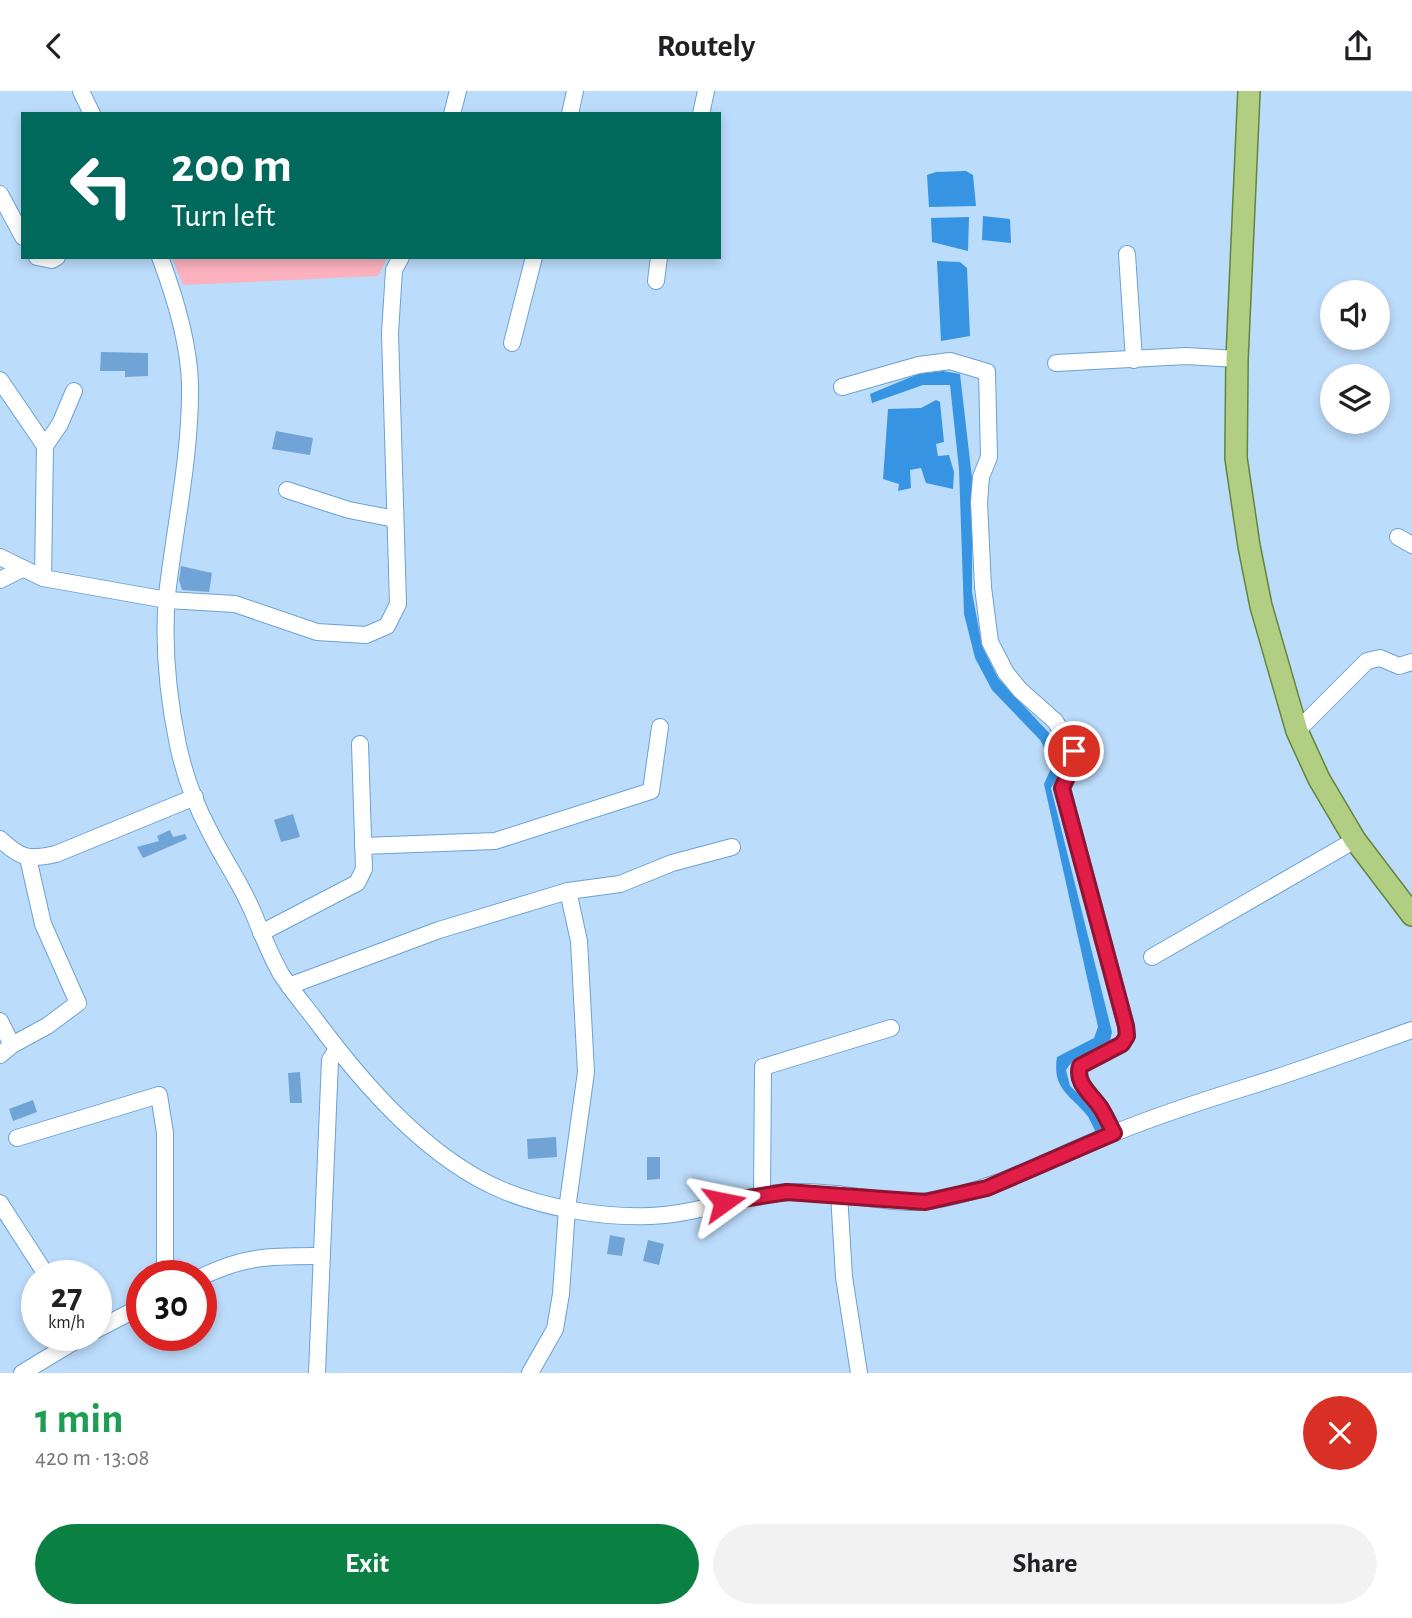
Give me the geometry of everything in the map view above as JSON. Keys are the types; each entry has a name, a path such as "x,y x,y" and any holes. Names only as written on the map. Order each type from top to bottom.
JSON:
{"main road":[{"path":"1249,91 1237,359 1236,458 1261,606 1297,731 1319,779 1355,840 1412,915"}],"street":[{"path":"81,91 91,112"},
{"path":"453,112 458,91"},
{"path":"570,112 575,91"},
{"path":"701,112 706,91"},
{"path":"0,194 21,233"},
{"path":"1127,254 1133,360"},
{"path":"161,259 179,318 190,380 188,436 167,600 167,666 176,733 194,797 206,825 245,894 272,957 289,986 337,1049 394,1111 437,1151 467,1172 502,1190 567,1209 623,1216 653,1216 703,1209 762,1194 787,1192 839,1194 895,1202 925,1202 987,1188 1114,1133 1197,1102 1252,1086 1412,1030"},
{"path":"0,557 43,578 167,600 235,604 317,632 366,635 387,626 398,604 390,333 394,270 400,259"},
{"path":"512,343 533,259"},
{"path":"656,281 659,259"},
{"path":"1056,363 1186,356 1237,359"},
{"path":"842,387 919,365 950,361 987,372 989,457 981,477 979,502 983,587 990,642 1013,681 1055,721 1074,751 1075,760 1062,788 1127,1036 1122,1044 1080,1066 1078,1072 1081,1083 1101,1108 1114,1133"},
{"path":"0,380 45,446"},
{"path":"43,578 45,446 60,424 74,391"},
{"path":"287,489 349,510 396,519"},
{"path":"0,580 22,569"},
{"path":"1297,731 1367,661 1380,658 1399,666 1412,662"},
{"path":"363,846 495,841 651,791 660,727"},
{"path":"261,933 358,883 364,869 360,744"},
{"path":"0,839 15,853 28,858 56,854 194,797"},
{"path":"1152,957 1355,840"},
{"path":"289,986 439,930 568,891 620,884 672,863 732,847"},
{"path":"0,1021 6,1050 47,1026 78,1003 43,925 28,858"},
{"path":"530,1373 555,1329 561,1294 567,1209 586,1072 579,941 568,891"},
{"path":"762,1194 763,1067 891,1028"},
{"path":"317,1373 330,1060 337,1049"},
{"path":"17,1138 159,1095 165,1133 165,1260"},
{"path":"839,1194 844,1276 859,1373"},
{"path":"0,1203 37,1260"},
{"path":"217,1269 261,1256 321,1256"},
{"path":"22,1373 58,1351"}],"shaded area":[{"path":"173,259 387,259 378,276 183,285"}],"water":[{"path":"966,171 973,175 976,206 929,207 927,175"},
{"path":"983,216 1010,219 1011,243 982,240"},
{"path":"969,217 968,251 932,242 931,218"},
{"path":"937,261 960,262 967,268 970,336 941,341"},
{"path":"943,371 960,374 972,478 972,592 982,646 998,678 1050,734 1063,768 1051,788 1112,1032 1110,1041 1071,1063 1066,1070 1070,1086 1098,1113 1105,1130 1097,1134 1086,1114 1063,1090 1056,1068 1057,1057 1094,1038 1098,1027 1044,784 1053,764 1040,740 992,690 975,658 964,614 959,469 950,385 923,385 872,403 870,394 918,374"},
{"path":"936,400 940,402 944,442 936,444 938,456 949,455 954,472 953,489 926,483 921,468 910,470 911,488 898,491 899,484 883,479 888,409 921,408"}],"building":[{"path":"101,352 148,353 148,376 125,377 125,371 100,371"},
{"path":"276,431 313,438 310,455 272,449"},
{"path":"181,566 212,573 209,592 182,590 179,580"},
{"path":"293,814 300,837 281,842 274,820"},
{"path":"170,830 173,837 185,834 187,839 143,858 137,847 159,841 157,836"},
{"path":"300,1072 302,1103 290,1103 288,1073"},
{"path":"33,1100 37,1112 13,1121 9,1109"},
{"path":"556,1137 557,1157 528,1159 527,1139"},
{"path":"647,1157 660,1157 660,1179 647,1180"},
{"path":"610,1235 625,1238 622,1256 607,1254"},
{"path":"648,1240 664,1244 659,1265 643,1261"}],"route":[{"path":"724,1202 787,1192 839,1194 895,1202 925,1202 987,1188 1114,1133 1101,1108 1081,1083 1078,1072 1080,1066 1122,1044 1127,1036 1062,788 1075,760 1074,751"}]}
